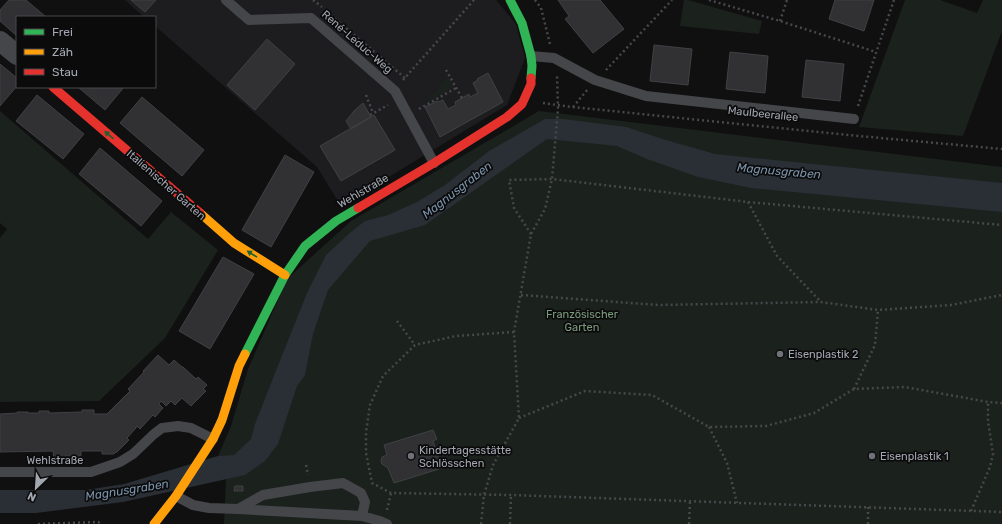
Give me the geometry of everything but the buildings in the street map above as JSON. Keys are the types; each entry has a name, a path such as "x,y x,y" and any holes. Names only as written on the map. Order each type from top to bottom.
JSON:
{"street":[{"name":"Wehlstraße","path":"154,524 202,458 213,439 222,420 239,366 285,275 305,246 336,221 434,163 507,117 522,104 531,84 531,56 522,23 510,0"},
{"path":"0,41 16,54"},
{"name":"Italienischer Garten","path":"54,88 234,244 285,275"}],"lane":[{"name":"René-Leduc-Weg","path":"226,0 249,20 311,18 397,95 409,112 434,163"},
{"name":"Maulbeerallee","path":"531,56 554,58 595,80 646,96 854,119"},
{"name":"Wehlstraße","path":"0,472 91,472 120,462 133,454 162,428 178,426 191,428 213,439"},
{"path":"238,509 263,495 343,483 361,493 365,502 362,516"},
{"path":"176,495 192,505 209,508 362,516 383,522"}],"path":[{"path":"313,0 405,78"},
{"path":"366,95 372,114 397,95 405,78 474,0"},
{"path":"572,107 595,80 672,0"},
{"path":"709,0 876,52"},
{"path":"780,21 787,0"},
{"path":"848,135 894,0"},
{"path":"446,70 462,98"},
{"path":"409,112 456,88"},
{"name":"Maulbeerallee","path":"522,104 542,103 848,135 1002,149"},
{"path":"481,524 484,495 493,465 519,418 514,332 531,234 545,209 552,179 558,109"},
{"path":"531,234 514,208 508,180 552,179 748,202 1002,225"},
{"path":"748,202 777,256 821,302"},
{"path":"521,295 658,305 821,302 878,310 951,305 1002,296"},
{"path":"854,389 875,345 878,310"},
{"path":"397,321 415,345"},
{"path":"514,332 456,336 415,345 383,376 370,405 366,432 366,453 372,483 391,493 511,495 1002,512"},
{"path":"519,418 585,391 652,395 709,427 766,426 814,413 854,389 905,388 1002,403"},
{"path":"971,511 990,467 992,454 988,421 988,402"},
{"path":"709,427 727,463 737,503"},
{"path":"383,522 391,493"},
{"path":"510,524 511,495"},
{"path":"689,524 690,502"},
{"path":"868,507 868,524"},
{"path":"38,524 98,522 102,524"}],"shaded area":[{"path":"125,0 496,0 516,24 525,58 507,105 341,206 317,167 156,27 156,16 143,16"}],"green space":[{"path":"684,0 762,21 759,34 680,26"},
{"path":"905,0 940,0 977,13 983,0 1002,0 1002,31 963,136 859,127"},
{"path":"448,77 454,87 425,103"},
{"path":"0,111 148,239 171,212 218,250 165,338 99,401 0,402 0,238 7,229 0,223"},
{"name":"Französischer Garten","path":"539,111 1002,167 1002,524 224,524 226,479 218,469 218,456 231,426 248,369 287,279 351,221"}],"water":[{"name":"Magnusgraben","path":"545,119 563,119 626,127 715,154 1002,183 1002,212 751,188 698,177 647,159 617,146 547,139 425,225 370,241 328,290 313,334 305,375 297,386 278,444 265,461 245,475 123,502 36,513 0,513 0,490 86,490 124,484 218,456 234,455 251,439 255,424 307,293 326,255 365,221 388,215 417,202 445,185 489,151"}],"traffic: fast":[{"path":"510,0 522,23 531,56 531,78"},
{"path":"245,354 285,275 305,246 336,221 358,208"}],"traffic: slow":[{"path":"200,213 234,243 285,275"},
{"path":"154,524 176,496 213,439 222,420 239,366 245,354"}],"traffic: jam":[{"path":"358,208 434,163 507,117 522,104 531,84 531,78"},
{"path":"54,88 200,213"}],"place":[{"name":"Eisenplastik 2","path":"780,354"},
{"name":"Kindertagesstätte Schlösschen","path":"411,456"},
{"name":"Eisenplastik 1","path":"872,456"}]}
